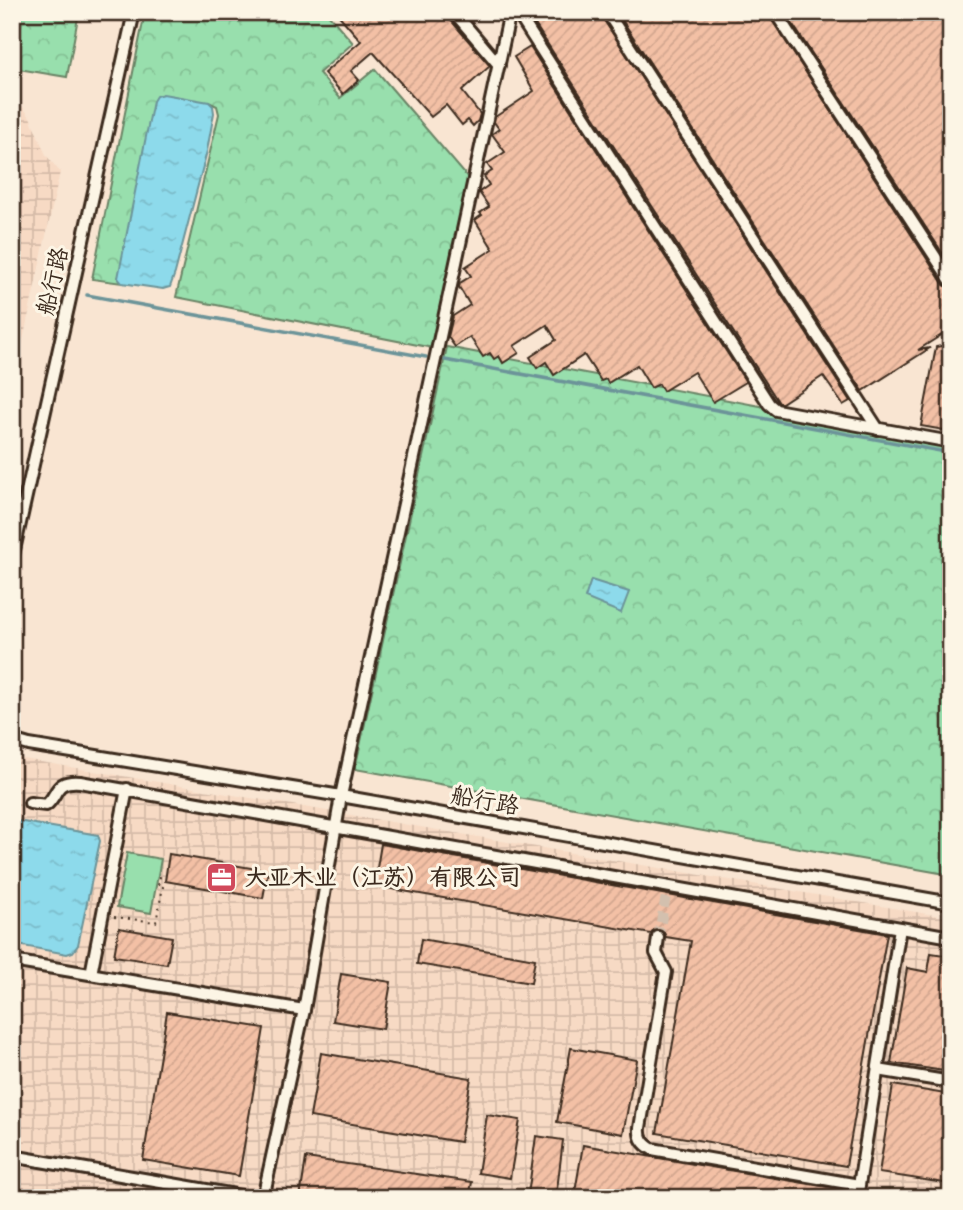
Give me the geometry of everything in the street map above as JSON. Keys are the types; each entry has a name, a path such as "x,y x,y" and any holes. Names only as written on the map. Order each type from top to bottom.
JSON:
{"street":[{"name":"船行路","path":"12,559 134,12"},
{"path":"454,12 499,65"},
{"path":"263,1198 304,1010 341,796 510,12"},
{"path":"517,12 769,404 776,410 951,442"},
{"path":"607,12 878,429"},
{"path":"775,12 951,281"},
{"name":"船行路","path":"12,740 29,746 341,796 951,903"},
{"path":"30,803 43,806 49,804 56,790 74,781 951,937"},
{"path":"91,974 127,789"},
{"path":"658,937 656,953 666,972 639,1135 646,1146 860,1194 900,928"},
{"path":"12,961 304,1010"},
{"path":"878,1070 951,1082"},
{"path":"12,1156 252,1198"}],"path":[{"path":"102,916 156,922 163,887 158,886 161,872"}],"shaded area":[{"path":"12,92 30,117 46,155 60,172 12,390"},
{"path":"12,757 951,918 951,1198 12,1198"}],"green space":[{"path":"12,12 79,12 67,77 12,68"},
{"path":"145,12 332,12 329,15 353,43 319,73 340,98 375,69 470,180 433,348 176,297 219,114 217,106 209,102 118,278 122,283 92,279"},
{"path":"447,347 951,442 951,875 355,769"},
{"path":"127,853 161,859 151,913 117,907"}],"water":[{"path":"163,94 209,102 214,113 207,151 175,273 170,287 163,289 122,283 118,278 153,101 156,96"},
{"path":"591,580 629,592 621,613 585,598"},
{"path":"12,820 98,835 100,841 78,945 73,952 67,954 12,944"}],"building":[{"path":"336,12 446,12 490,66 462,91 480,114 478,121 473,126 468,120 462,125 446,105 431,117 373,52 351,71 359,80 343,94 324,73 361,41"},
{"path":"527,12 599,12 850,401 843,405 823,376 779,403"},
{"path":"617,12 767,12 944,285 951,289 951,329 918,350 930,348 863,391"},
{"path":"951,12 951,266 786,14"},
{"path":"530,47 746,382 713,402 694,372 663,391 659,384 651,388 637,365 608,383 606,379 601,381 584,355 554,375 546,362 537,368 530,357 556,340 547,325 514,346 519,353 503,363 499,356 494,359 490,353 483,357 470,337 455,347 448,337 453,316 470,305 459,287 460,283 471,276 465,267 493,249 475,220 489,207 479,192 489,185 484,176 492,171 487,164 505,152 492,134 499,129 494,122 495,117 534,91 514,57"},
{"path":"951,344 950,431 921,426 936,347"},
{"path":"381,844 887,934 846,1166 657,1133 691,941 666,937 660,929 651,934 374,886"},
{"path":"169,854 268,871 263,898 165,881"},
{"path":"119,928 172,937 167,964 114,956"},
{"path":"421,939 535,959 531,983 417,964"},
{"path":"931,953 951,956 951,1072 891,1063 907,968 928,972"},
{"path":"341,974 391,982 383,1029 333,1021"},
{"path":"167,1012 264,1028 239,1176 143,1160"},
{"path":"571,1048 637,1060 623,1134 557,1122"},
{"path":"321,1053 471,1078 460,1142 310,1117"},
{"path":"893,1085 951,1095 951,1184 879,1173"},
{"path":"487,1115 520,1120 510,1178 478,1173"},
{"path":"536,1136 563,1140 556,1198 528,1195"},
{"path":"583,1145 845,1190 843,1198 574,1198"},
{"path":"306,1158 472,1182 469,1198 300,1198"}],"waterway":[{"path":"87,295 426,357"},
{"path":"445,360 951,453"}],"tunnel":[{"path":"658,937 667,891"}],"place":[{"name":"大亚木业（江苏）有限公司","path":"222,877"}]}
